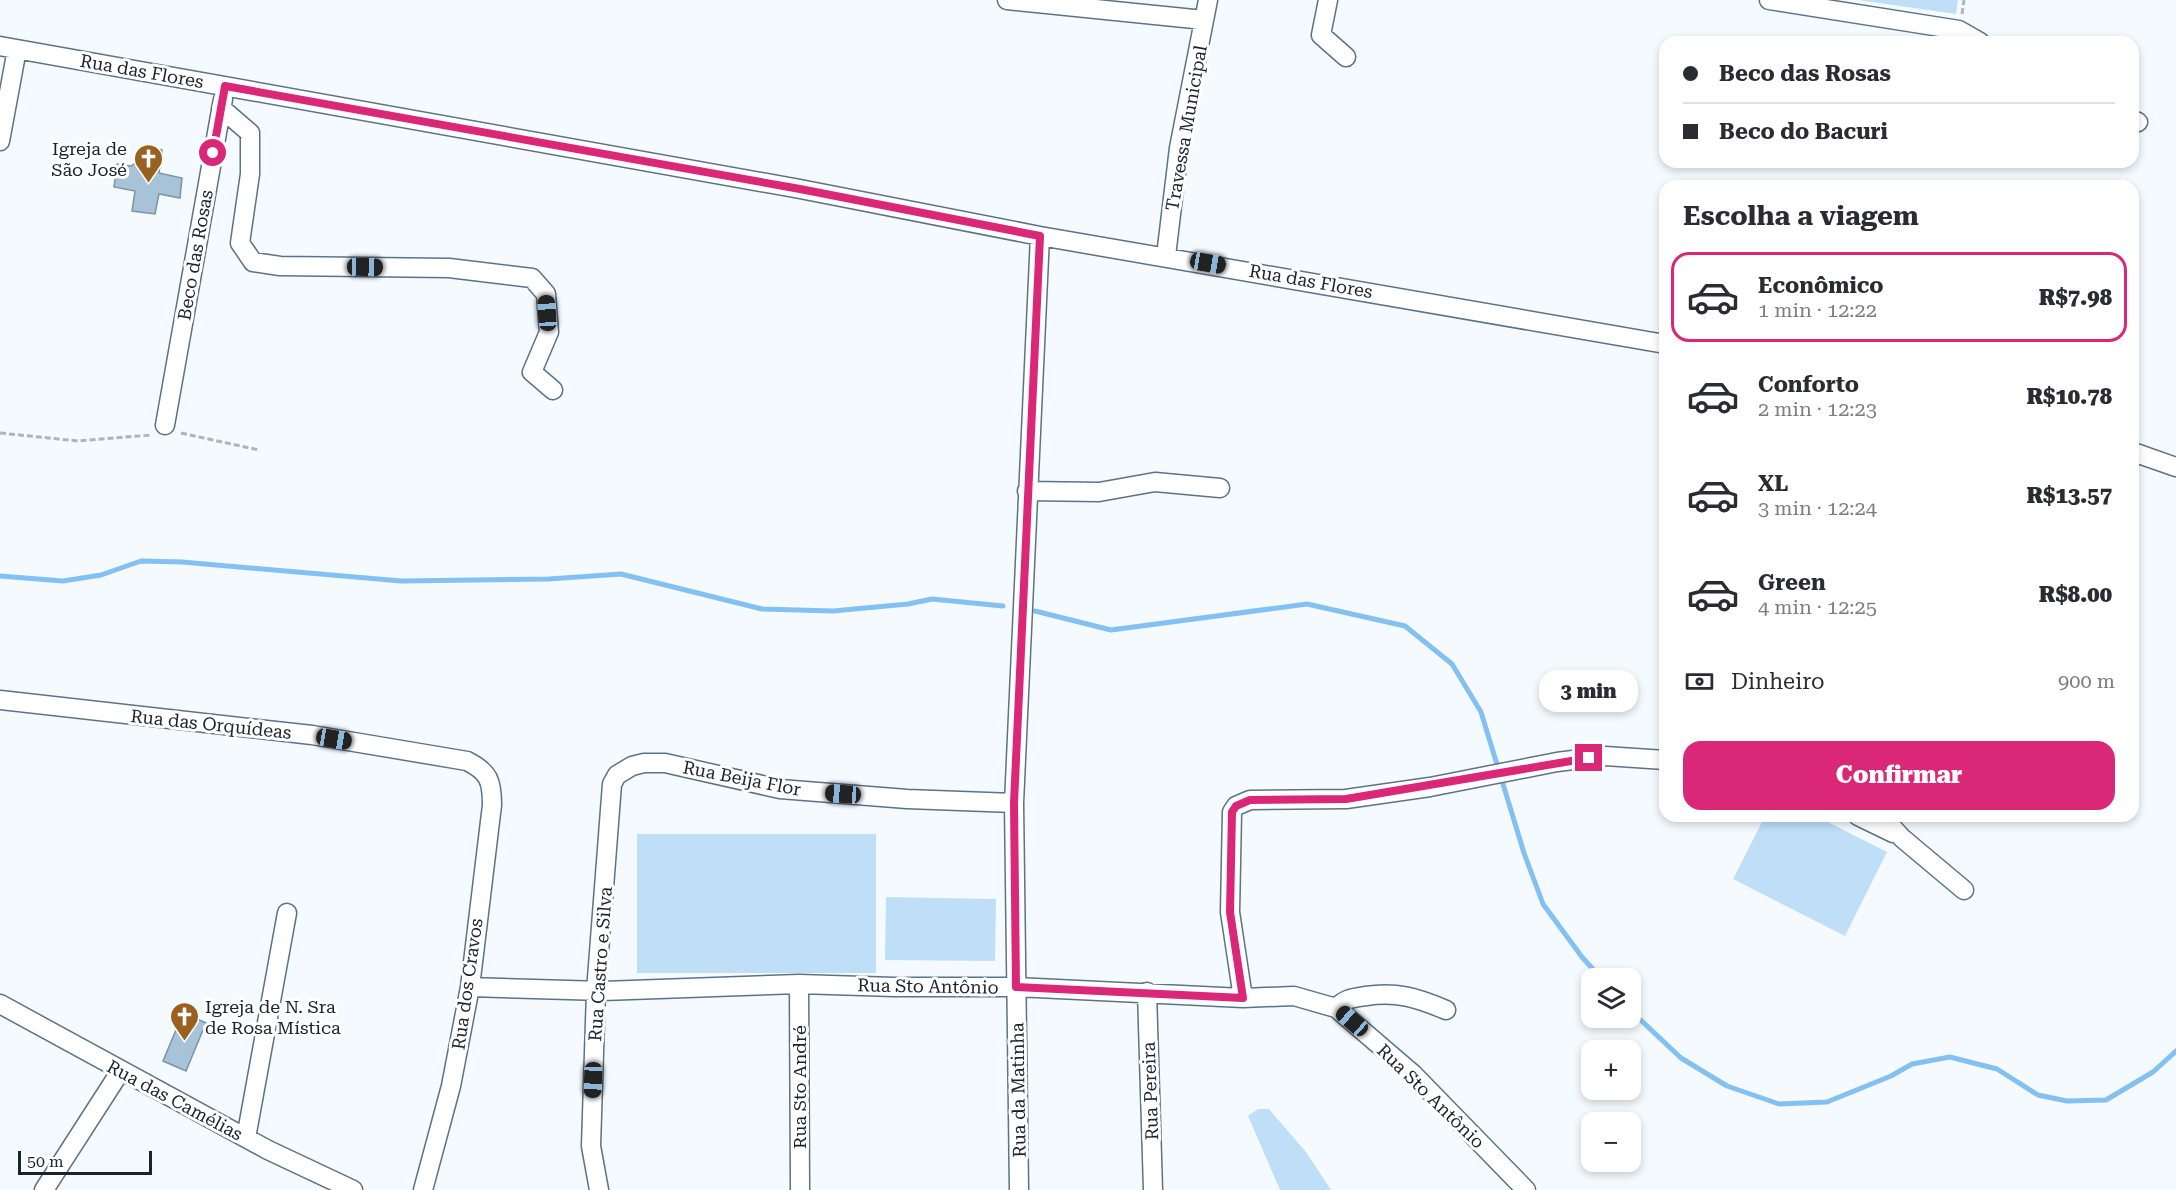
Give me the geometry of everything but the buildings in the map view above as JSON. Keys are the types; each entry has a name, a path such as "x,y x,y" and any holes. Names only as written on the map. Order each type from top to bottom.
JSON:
{"street":[{"path":"1007,0 1204,20"},
{"name":"Travessa Municipal","path":"1166,256 1179,148 1208,0"},
{"path":"1328,0 1321,35 1346,57"},
{"path":"1769,0 1959,30 1970,36"},
{"path":"0,141 9,48"},
{"name":"Rua das Flores","path":"9,48 800,189 1040,236 1659,343"},
{"name":"Beco das Rosas","path":"166,431 225,86"},
{"path":"221,108 250,133 250,174 240,243 253,262 280,266 449,268 532,278 546,294 549,332 532,372 553,390"},
{"name":"Rua da Matinha","path":"1019,1190 1014,803 1040,236"},
{"path":"2139,454 2176,467"},
{"path":"1027,491 1099,492 1155,482 1220,488"},
{"name":"Rua das Orquídeas","path":"0,700 312,735 467,761 479,767 488,776"},
{"path":"1243,998 1230,912 1232,812 1236,806 1250,800 1346,799 1454,783 1557,762 1605,756 1659,760"},
{"name":"Rua Beija Flor","path":"617,775 638,764 665,763 780,789 907,799 1014,803"},
{"name":"Rua Castro e Silva","path":"599,1190 591,1146 596,991 612,784 617,775"},
{"name":"Rua dos Cravos","path":"423,1190 451,1086 470,987 492,805 492,791 488,776"},
{"path":"1870,822 1902,838"},
{"path":"1887,822 1902,838 1964,891"},
{"path":"246,1138 287,913"},
{"name":"Rua Sto Antônio","path":"470,987 596,991 799,984 1016,987 1243,998 1294,996 1336,1008 1413,1074 1526,1190"},
{"name":"Rua Sto André","path":"799,984 800,1190"},
{"name":"Rua Pereira","path":"1147,992 1153,1190"},
{"path":"1336,1008 1344,999 1386,993 1421,999 1446,1010"},
{"name":"Rua das Camélias","path":"0,1004 120,1072 246,1138 353,1190"},
{"path":"44,1190 120,1072"}],"path":[{"path":"0,433 78,441 166,431 259,450"}],"shaded area":[{"path":"1858,0 1958,0 1956,14"},
{"path":"1762,822 1828,822 1887,852 1845,936 1733,879"},
{"path":"637,834 876,834 876,973 637,973"},
{"path":"886,897 996,899 995,961 885,960"},
{"path":"1258,1109 1269,1109 1306,1152 1331,1190 1280,1190 1248,1116"}],"waterway":[{"path":"0,576 63,581 101,575 141,561 182,562 401,581 549,579 621,574 762,609 833,611 908,604 932,599 1003,606"},
{"path":"1035,611 1111,630 1307,604 1405,626 1452,664 1481,712 1524,853 1543,904 1592,968"},
{"path":"1641,1020 1681,1058 1727,1086 1779,1104 1827,1102 1891,1076 1912,1064 1950,1057 1997,1069 2038,1095 2067,1101 2106,1100 2153,1072 2176,1051"}],"place":[{"name":"Igreja de São José","path":"148,184"},
{"name":"Igreja de N. Sra de Rosa Mística","path":"184,1042"}],"route":[{"path":"213,153 225,86 800,189 1040,236 1014,803 1016,987 1243,998 1230,912 1232,812 1236,806 1250,800 1346,799 1430,787 1557,762 1589,758"}]}
